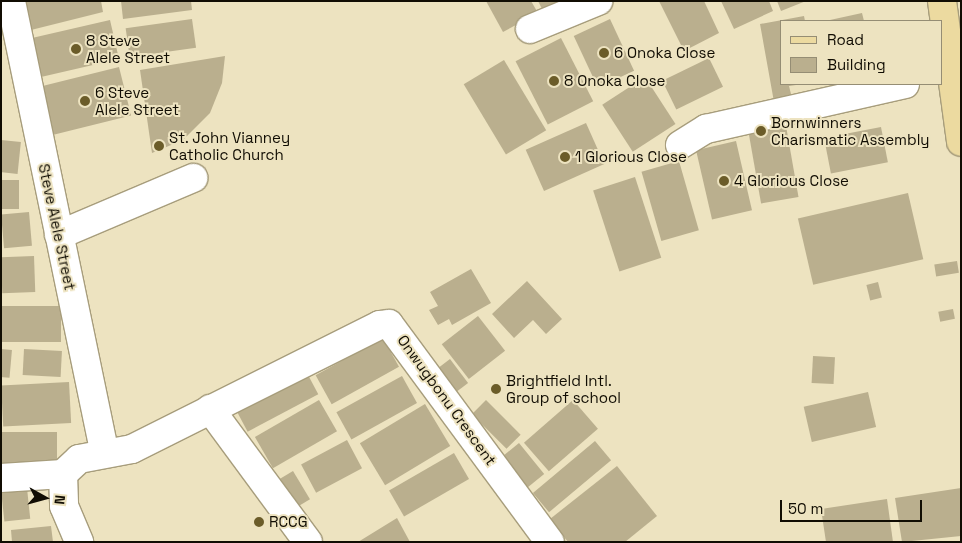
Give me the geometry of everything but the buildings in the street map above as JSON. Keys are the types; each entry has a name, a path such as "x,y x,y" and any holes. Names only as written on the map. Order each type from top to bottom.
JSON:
{"main road":[{"path":"942,1 954,35 946,76 961,142"}],"street":[{"name":"Steve Alele Street","path":"11,1 104,452"},
{"path":"530,29 598,1"},
{"path":"680,145 706,129 900,85"},
{"path":"59,235 193,178"},
{"name":"Onwugbonu Crescent","path":"210,410 380,325 389,324 550,542"},
{"path":"1,478 63,474 79,459 104,452 132,449 210,410 308,542"},
{"path":"63,474 64,506 79,542"}],"place":[{"name":"8 Steve Alele Street","path":"76,49"},
{"name":"6 Onoka Close","path":"604,53"},
{"name":"8 Onoka Close","path":"554,81"},
{"name":"6 Steve Alele Street","path":"85,101"},
{"name":"Bornwinners Charismatic Assembly","path":"761,131"},
{"name":"St. John Vianney Catholic Church","path":"159,146"},
{"name":"1 Glorious Close","path":"565,157"},
{"name":"4 Glorious Close","path":"724,181"},
{"name":"Brightfield Intl. Group of school","path":"496,389"},
{"name":"RCCG","path":"259,522"}]}
